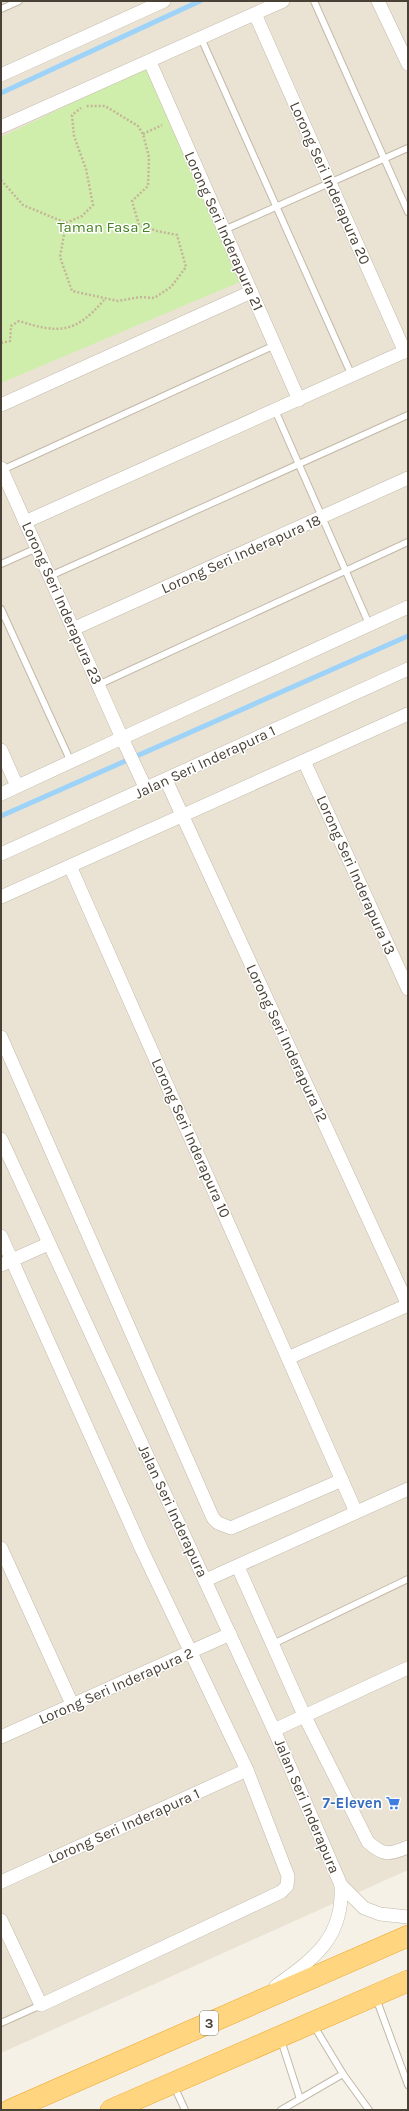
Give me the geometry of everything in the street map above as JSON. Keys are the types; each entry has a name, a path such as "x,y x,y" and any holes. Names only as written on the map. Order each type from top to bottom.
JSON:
{"highway":[{"name":"3","path":"10,2110 408,1936"},
{"path":"111,2110 408,1981"}],"street":[{"path":"1,127 150,62 283,1"},
{"path":"378,1 408,64"},
{"path":"1,75 157,2"},
{"name":"Lorong Seri Inderapura 20","path":"255,14 406,351"},
{"name":"Lorong Seri Inderapura 21","path":"150,62 299,400"},
{"path":"1,405 251,292"},
{"path":"25,522 406,351"},
{"name":"Lorong Seri Inderapura 23","path":"1,469 146,789"},
{"name":"Lorong Seri Inderapura 18","path":"74,629 408,478"},
{"path":"1,794 408,607"},
{"name":"Jalan Seri Inderapura 1","path":"1,854 408,669"},
{"path":"1,897 183,817 408,714"},
{"path":"1,750 17,786"},
{"name":"Lorong Seri Inderapura 13","path":"304,761 408,989"},
{"name":"Lorong Seri Inderapura 12","path":"166,780 408,1305"},
{"name":"Lorong Seri Inderapura 10","path":"70,866 356,1512"},
{"path":"1,1037 213,1518 224,1526 231,1528 342,1480"},
{"name":"Jalan Seri Inderapura","path":"1,1139 48,1244 206,1580 274,1730 341,1885"},
{"path":"1,1236 7,1263 247,1770 288,1876 287,1886 281,1892 41,2005 1,1920"},
{"path":"7,1263 48,1244"},
{"path":"288,1358 408,1305"},
{"path":"206,1580 238,1567 408,1489"},
{"path":"1,1548 72,1704"},
{"path":"238,1567 304,1715 368,1842 378,1851 392,1854 408,1846"},
{"name":"Lorong Seri Inderapura 2","path":"1,1737 230,1634"},
{"path":"274,1730 408,1668"},
{"name":"Lorong Seri Inderapura 1","path":"1,1882 247,1770"},
{"path":"341,1885 364,1908 380,1914 408,1917"},
{"path":"253,2004 317,1955 327,1943 336,1927 340,1912 341,1885"}],"lane":[{"path":"1,10 19,1"},
{"path":"314,1 408,212"},
{"path":"201,38 352,376"},
{"path":"224,230 408,148"},
{"path":"1,469 275,345"},
{"path":"275,410 369,624"},
{"path":"50,576 408,415"},
{"path":"98,685 408,542"},
{"path":"1,564 37,548"},
{"path":"1,609 71,762"},
{"path":"273,1644 408,1579"},
{"path":"375,1995 408,2085"},
{"path":"1,2023 41,2005"},
{"path":"312,2023 343,2074 369,2110"},
{"path":"280,2036 300,2099"},
{"path":"281,2110 343,2074"},
{"path":"172,2083 185,2110"}],"path":[{"path":"1,180 23,205 66,223 82,216 93,205 86,169 74,136 72,115 85,106 105,106 138,126 143,134 149,157 148,186 132,201 139,225 177,235 186,267 171,286 154,298 140,297 118,302 104,300 72,291 60,257 66,223"},
{"path":"143,134 175,118"},
{"path":"1,343 10,341 11,326 19,321 40,328 61,330 82,321 104,300"}],"shaded area":[{"path":"1,1 408,1 408,1870 1,2053"}],"green space":[{"name":"Taman Fasa 2","path":"147,67 240,282 1,383 1,137"}],"waterway":[{"path":"1,93 200,1"},
{"path":"1,816 408,636"}],"place":[{"name":"7-Eleven","path":"393,1803"}]}
